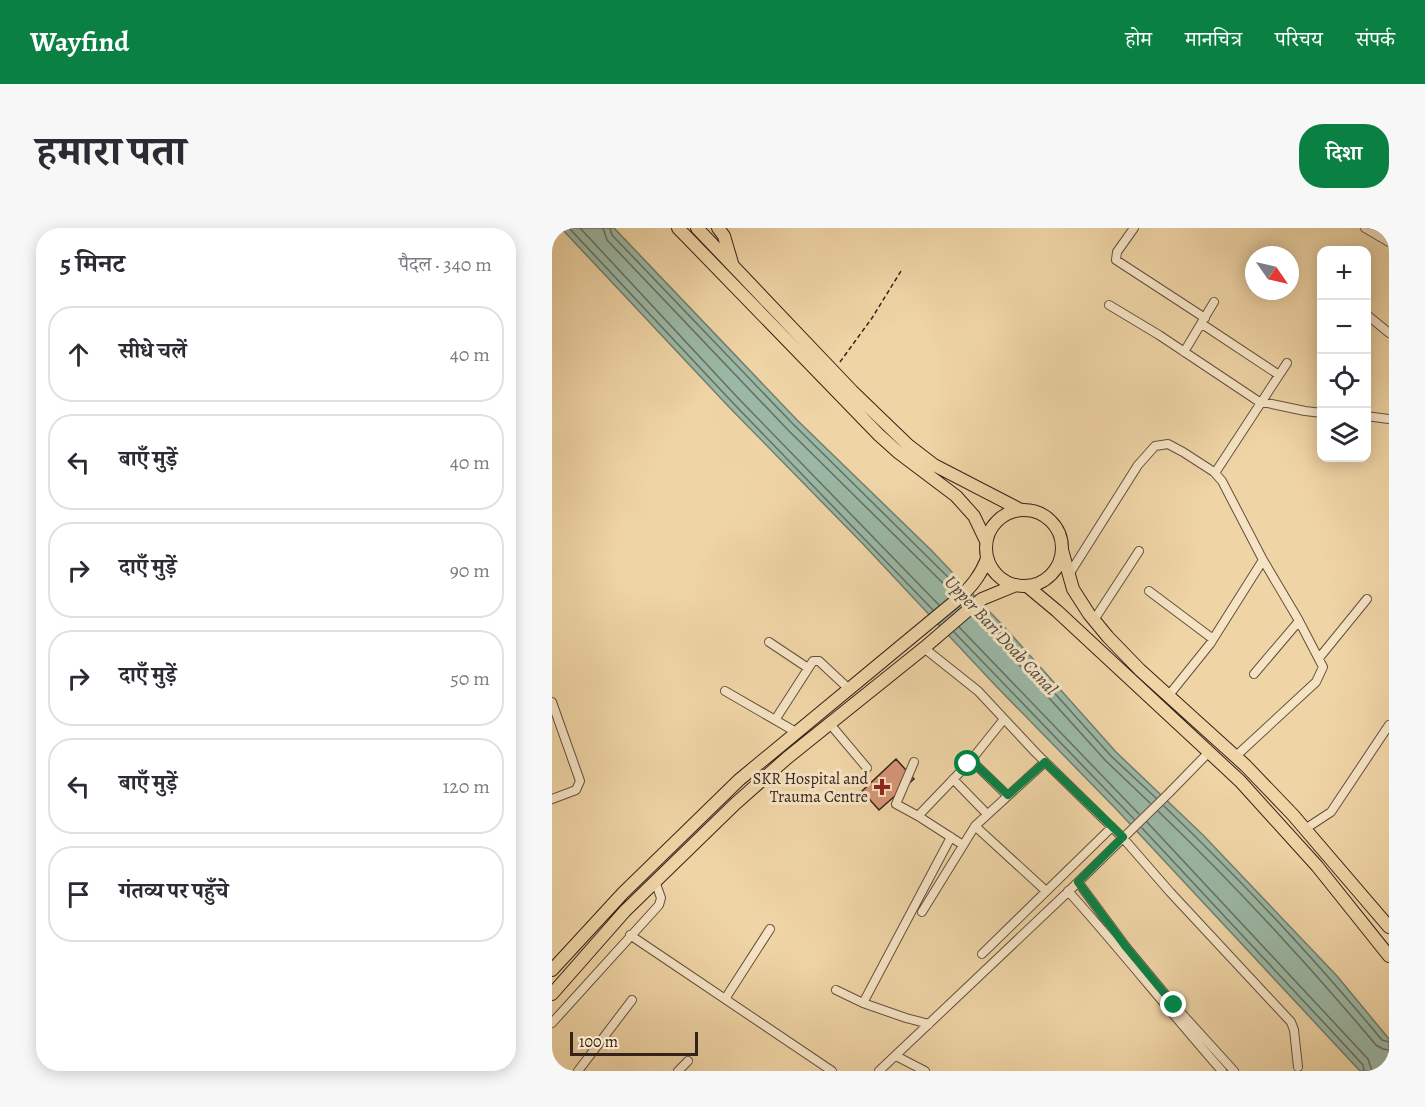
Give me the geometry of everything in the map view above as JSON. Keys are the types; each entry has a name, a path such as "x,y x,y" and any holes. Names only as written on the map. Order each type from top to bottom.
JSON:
{"highway":[{"path":"552,970 602,914 733,786 973,585 981,574 987,559 986,541 967,506 879,435 678,228"},
{"path":"697,228 869,408 921,456 964,482 1022,510"},
{"path":"718,228 724,236 732,264"},
{"path":"986,541 993,525 1013,511 1032,511 1050,521 1061,539 1068,576 1079,599 1094,620 1140,670 1236,756 1305,830 1388,925"},
{"path":"552,994 604,934 655,881 751,789 982,600 1021,585 1044,580 1051,574 1060,559 1062,550"},
{"path":"987,559 998,576 1021,585 1057,611 1209,752 1269,812 1317,866 1389,956"}],"street":[{"path":"1134,228 1117,252 1116,260 1279,375"},
{"path":"1365,228 1389,242"},
{"path":"1184,352 1214,302"},
{"path":"1109,305 1261,402 1317,412"},
{"path":"1371,318 1389,333"},
{"path":"1215,473 1287,363"},
{"path":"1371,417 1389,419"},
{"path":"1068,576 1138,465 1155,446 1168,444 1215,473 1228,491 1263,560 1299,621 1319,658 1323,671 1317,682 1236,756"},
{"path":"1094,620 1139,551"},
{"path":"1169,695 1214,639 1263,560"},
{"path":"1149,591 1214,639"},
{"path":"1319,658 1367,599"},
{"path":"1254,674 1299,621"},
{"path":"769,642 808,668"},
{"path":"927,646 970,684 1045,762 1123,837 1170,892 1291,1022 1298,1067"},
{"path":"775,720 813,661 819,661 849,689"},
{"path":"725,691 796,732"},
{"path":"552,702 580,781 576,790 552,799"},
{"path":"918,816 968,764 1004,719"},
{"path":"830,724 867,768"},
{"path":"1305,830 1331,812 1389,725"},
{"path":"879,1071 1078,882 1209,752"},
{"path":"914,762 896,804 963,845"},
{"path":"922,912 975,826 1045,762"},
{"path":"968,764 977,766 1008,795"},
{"path":"953,779 987,814"},
{"path":"975,826 1046,891"},
{"path":"982,954 1112,827"},
{"path":"863,1003 951,837"},
{"path":"552,1023 661,902 655,881"},
{"path":"1078,882 1148,979"},
{"path":"1068,891 1204,1044 1222,1071"},
{"path":"725,999 770,929"},
{"path":"630,935 832,1071"},
{"path":"836,990 863,1003 929,1024"},
{"path":"578,1071 632,1000"},
{"path":"1204,1044 1234,1071"},
{"path":"896,1056 925,1071"},
{"path":"678,1071 688,1060"}],"path":[{"path":"834,370 872,318 901,271"}],"water":[{"name":"Upper Bari Doab Canal","path":"561,228 614,228 797,420 932,551 1008,631 1116,752 1203,835 1337,976 1389,1039 1389,1071 1360,1071 1118,811 729,407"}],"building":[{"path":"896,759 914,779 879,810 862,791"}],"place":[{"name":"SKR Hospital and Trauma Centre","path":"882,787"}],"route":[{"path":"968,764 977,766 1008,795 1045,762 1123,837 1078,882 1126,947 1174,1005"}]}
